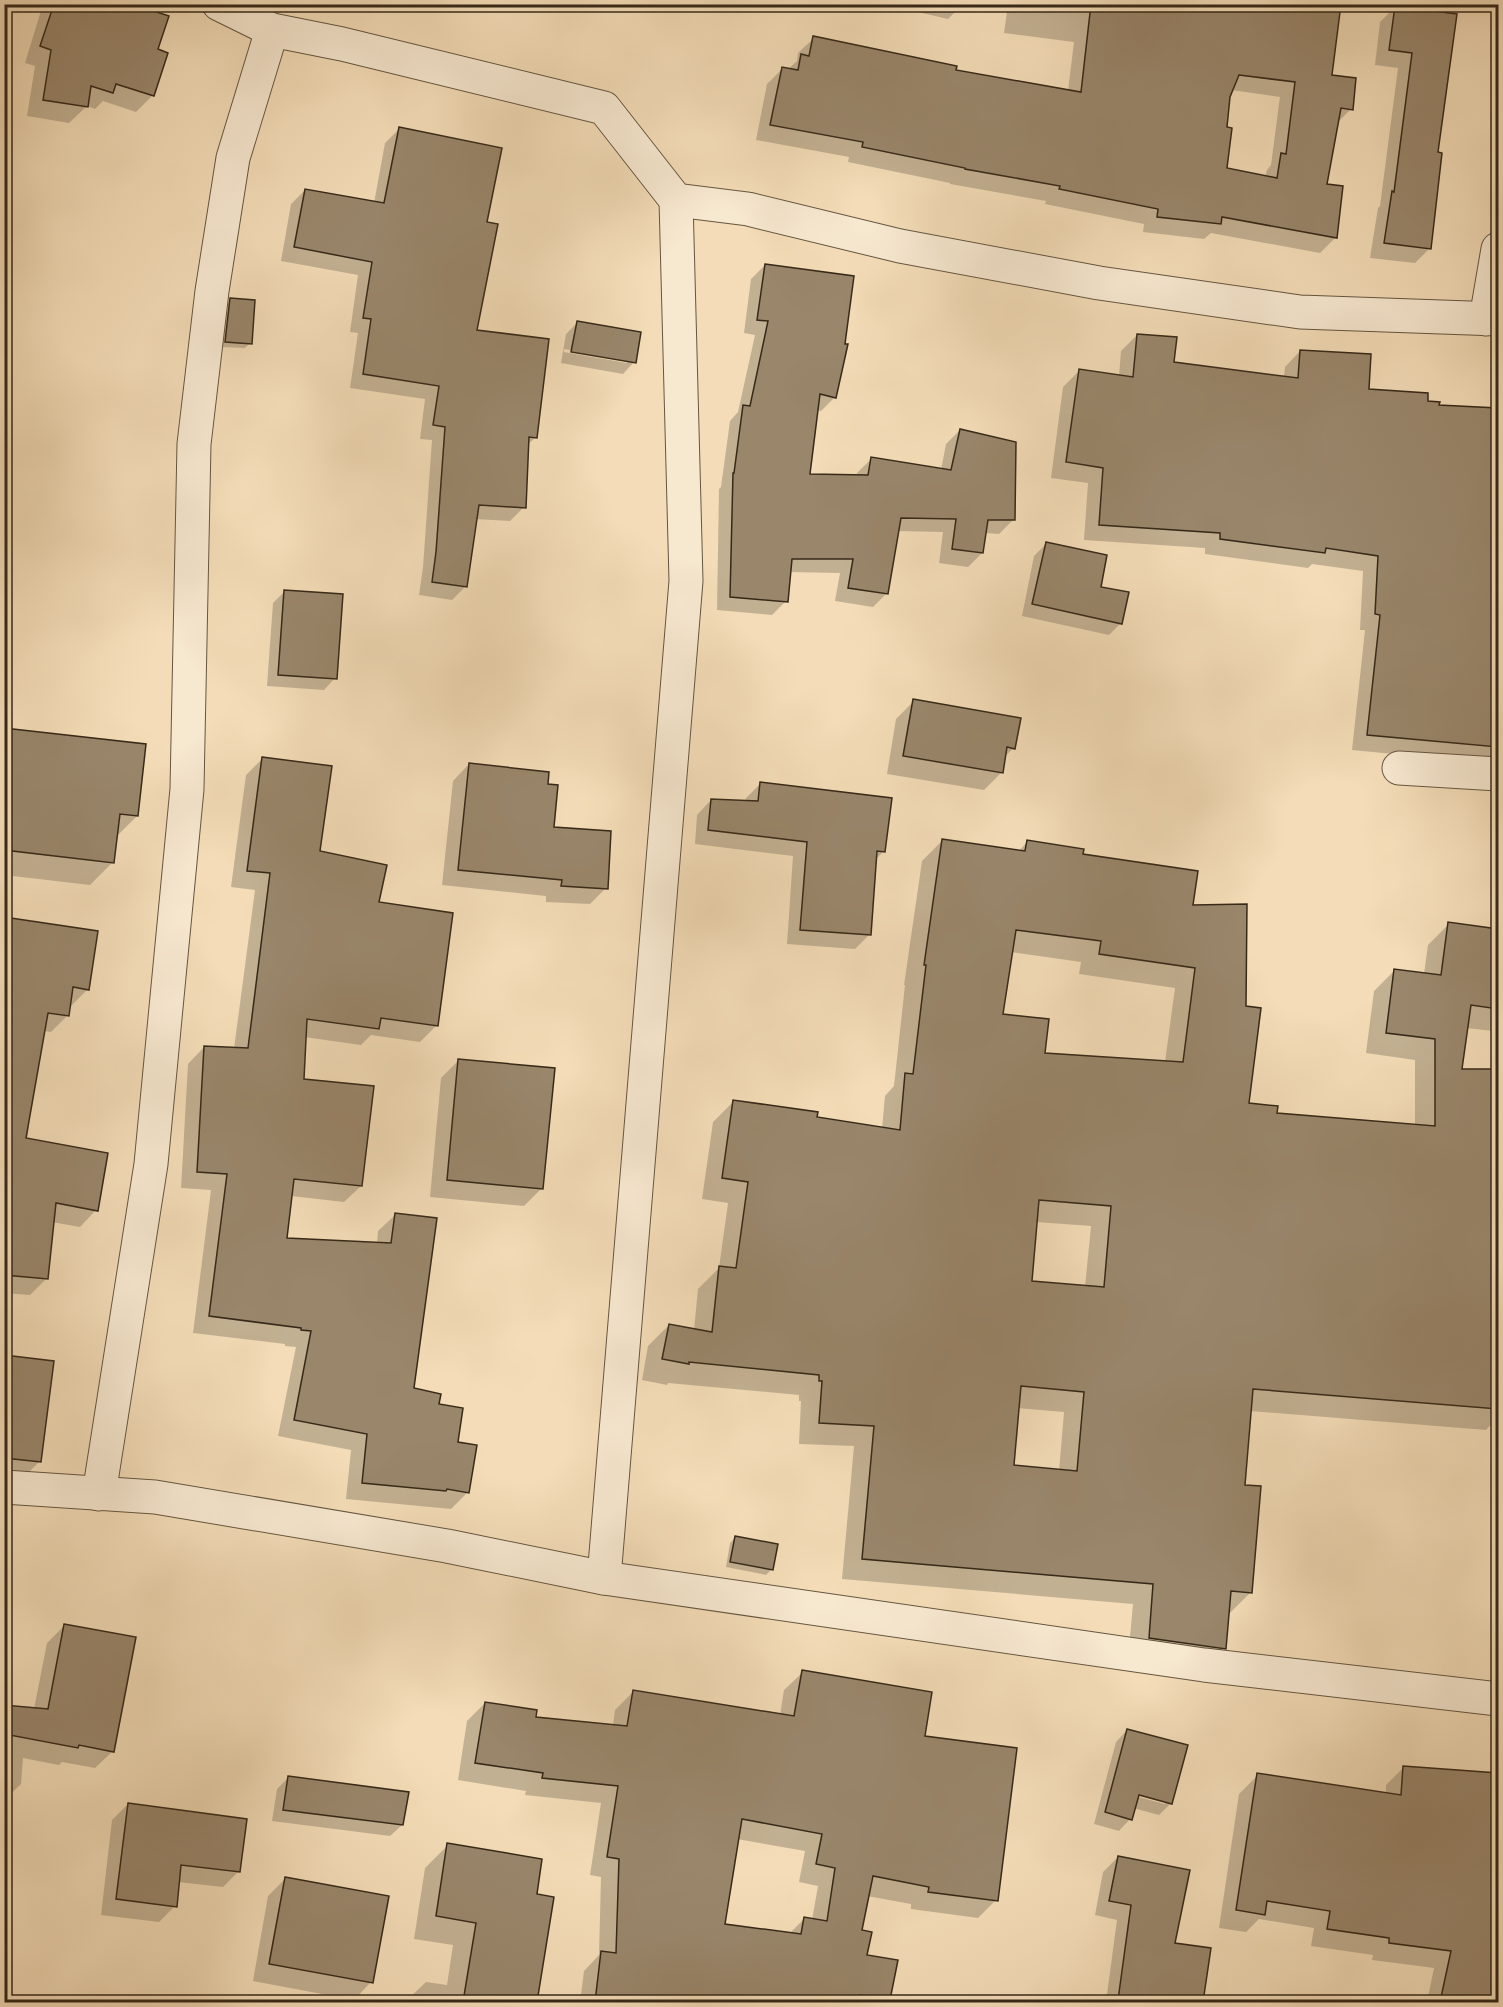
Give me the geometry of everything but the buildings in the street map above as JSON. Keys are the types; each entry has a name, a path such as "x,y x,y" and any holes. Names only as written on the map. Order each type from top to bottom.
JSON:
{"street":[{"path":"219,4 272,30 342,44 604,108 676,200 686,581 604,1578"},
{"path":"99,1494 151,1164 187,789 194,444 212,291 232,159 272,30"},
{"path":"676,200 748,209 900,246 1099,283 1300,312 1492,319 1498,249"},
{"path":"1399,768 1498,774"},
{"path":"4,1487 155,1497 447,1546 604,1578 1204,1665 1498,1699"}]}
